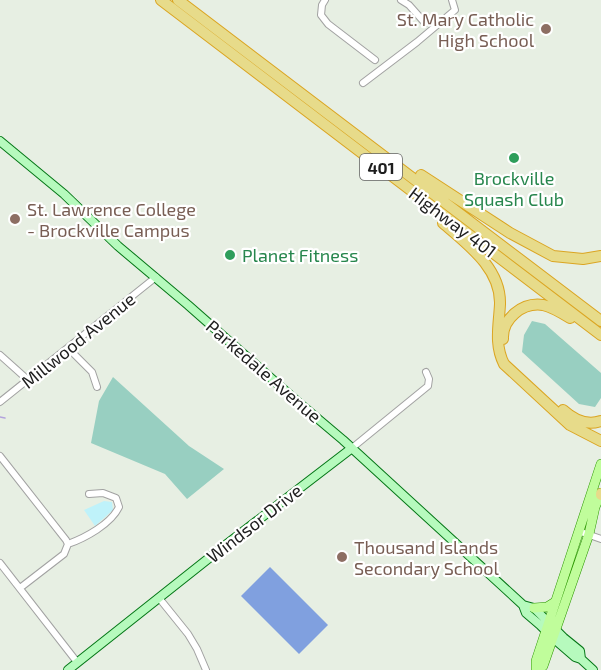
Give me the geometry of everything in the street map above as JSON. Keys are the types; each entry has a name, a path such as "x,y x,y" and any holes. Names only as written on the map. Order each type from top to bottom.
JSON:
{"highway":[{"name":"Highway 401","path":"161,0 601,335"},
{"name":"Highway 401","path":"178,0 601,321"},
{"path":"359,136 370,140 510,233 553,256 583,259 601,256"},
{"path":"390,174 403,189 451,230 488,266 499,288 497,342 504,364 570,425 601,441"},
{"path":"601,340 563,314 544,305 520,309 508,320 503,333 506,355 515,368 576,420 591,423 601,421"}],"main road":[{"name":"Parkedale Avenue","path":"0,141 64,194 104,233 351,448 524,604 534,608 575,657 581,659 593,670"},
{"name":"Windsor Drive","path":"68,670 351,448"},
{"path":"551,630 555,602 601,464"},
{"path":"536,670 536,661 551,630 589,534 595,507 601,494"},
{"path":"534,608 547,607 555,602"},
{"name":"Parkedale Avenue","path":"524,604 526,613 551,630"}],"street":[{"path":"325,0 321,15 328,24 375,60"},
{"path":"401,0 409,5 425,23"},
{"path":"363,83 455,10 452,0"},
{"name":"Millwood Avenue","path":"0,402 156,278"},
{"path":"71,346 73,353 92,372 97,387"},
{"path":"0,355 28,380"},
{"name":"Windsor Drive","path":"351,448 428,386 429,379 426,372"},
{"path":"0,456 68,544"},
{"path":"20,588 64,554 68,544 86,537 116,514 119,507 116,498 103,493 89,494"},
{"path":"578,531 601,539"},
{"path":"0,563 77,662"},
{"path":"159,598 188,634 206,670"}],"shaded area":[{"path":"532,321 545,324 601,373 601,398 595,407 579,404 522,352 524,335"},
{"path":"113,377 189,446 224,469 187,499 165,474 91,443 99,401"},
{"path":"104,501 112,502 113,510 95,526 84,510"},
{"path":"270,567 328,625 299,654 241,596"}],"waterway":[{"path":"0,417 5,418"}],"place":[{"name":"St. Mary Catholic High School","path":"546,29"},
{"name":"Brockville Squash Club","path":"514,158"},
{"name":"St. Lawrence College - Brockville Campus","path":"15,219"},
{"name":"Planet Fitness","path":"230,255"},
{"name":"Thousand Islands Secondary School","path":"342,557"}]}
